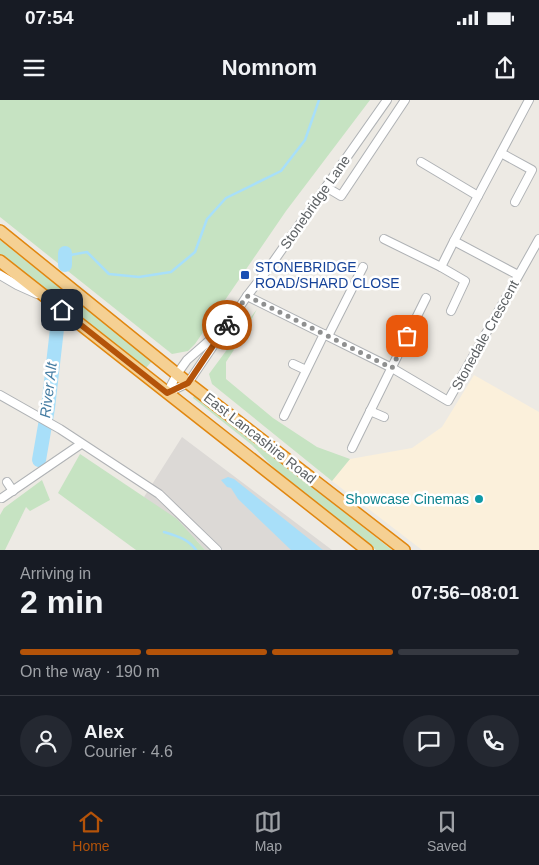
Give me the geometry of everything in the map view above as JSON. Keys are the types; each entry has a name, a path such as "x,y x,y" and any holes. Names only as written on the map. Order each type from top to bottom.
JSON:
{"highway":[{"name":"East Lancashire Road","path":"0,231 188,383 404,550"},
{"name":"East Lancashire Road","path":"0,261 368,550"}],"street":[{"name":"Stonebridge Lane","path":"188,383 247,296 271,265 387,100"},
{"path":"326,187 341,196 406,100"},
{"path":"441,267 530,100"},
{"path":"501,154 532,170 515,202"},
{"path":"421,162 478,196"},
{"path":"384,239 465,281 450,311"},
{"name":"Stonedale Crescent","path":"247,296 392,368 448,401 539,239"},
{"path":"454,241 518,275"},
{"path":"284,416 306,370 363,267"},
{"path":"0,274 48,299"},
{"path":"352,448 426,298"},
{"path":"167,393 187,360 228,324"},
{"path":"294,364 306,370"},
{"path":"167,393 188,383"},
{"path":"0,395 60,429 159,494 217,550"},
{"path":"370,411 384,417"},
{"path":"2,498 81,444"},
{"path":"7,482 13,491"}],"shaded area":[{"path":"474,375 539,412 539,550 422,550 332,481 350,459 412,448 442,427"},
{"path":"182,437 332,550 205,550 197,541 144,497"}],"green space":[{"path":"0,100 370,100 286,211 195,344 188,351 172,354 0,217"},
{"path":"0,240 152,361 146,368 0,255"},
{"path":"257,309 226,362 226,379 273,418 317,447 350,459 332,481 212,384 209,374"},
{"path":"195,394 392,550 376,550 285,478 252,445 193,398"},
{"path":"80,454 177,519 205,550 136,550 58,493"},
{"path":"42,480 50,500 30,511 26,507 5,550 0,550 0,515 4,508"}],"water":[{"path":"228,477 234,479 323,550 291,550 221,480"}],"waterway":[{"path":"65,256 87,252 109,274 139,277 171,272 195,252 207,219 226,198 281,171 305,140 319,100"},
{"name":"River Alt","path":"65,253 65,265"},
{"name":"River Alt","path":"39,460 48,408 58,320"},
{"path":"164,532 186,541 196,550"}],"way so far":[{"path":"227,325 247,296 392,368 407,336"}],"place":[{"name":"STONEBRIDGE ROAD/SHARD CLOSE","path":"245,275"},
{"name":"Showcase Cinemas","path":"479,499"}],"route":[{"path":"62,310 167,393 188,383 227,325"}]}
